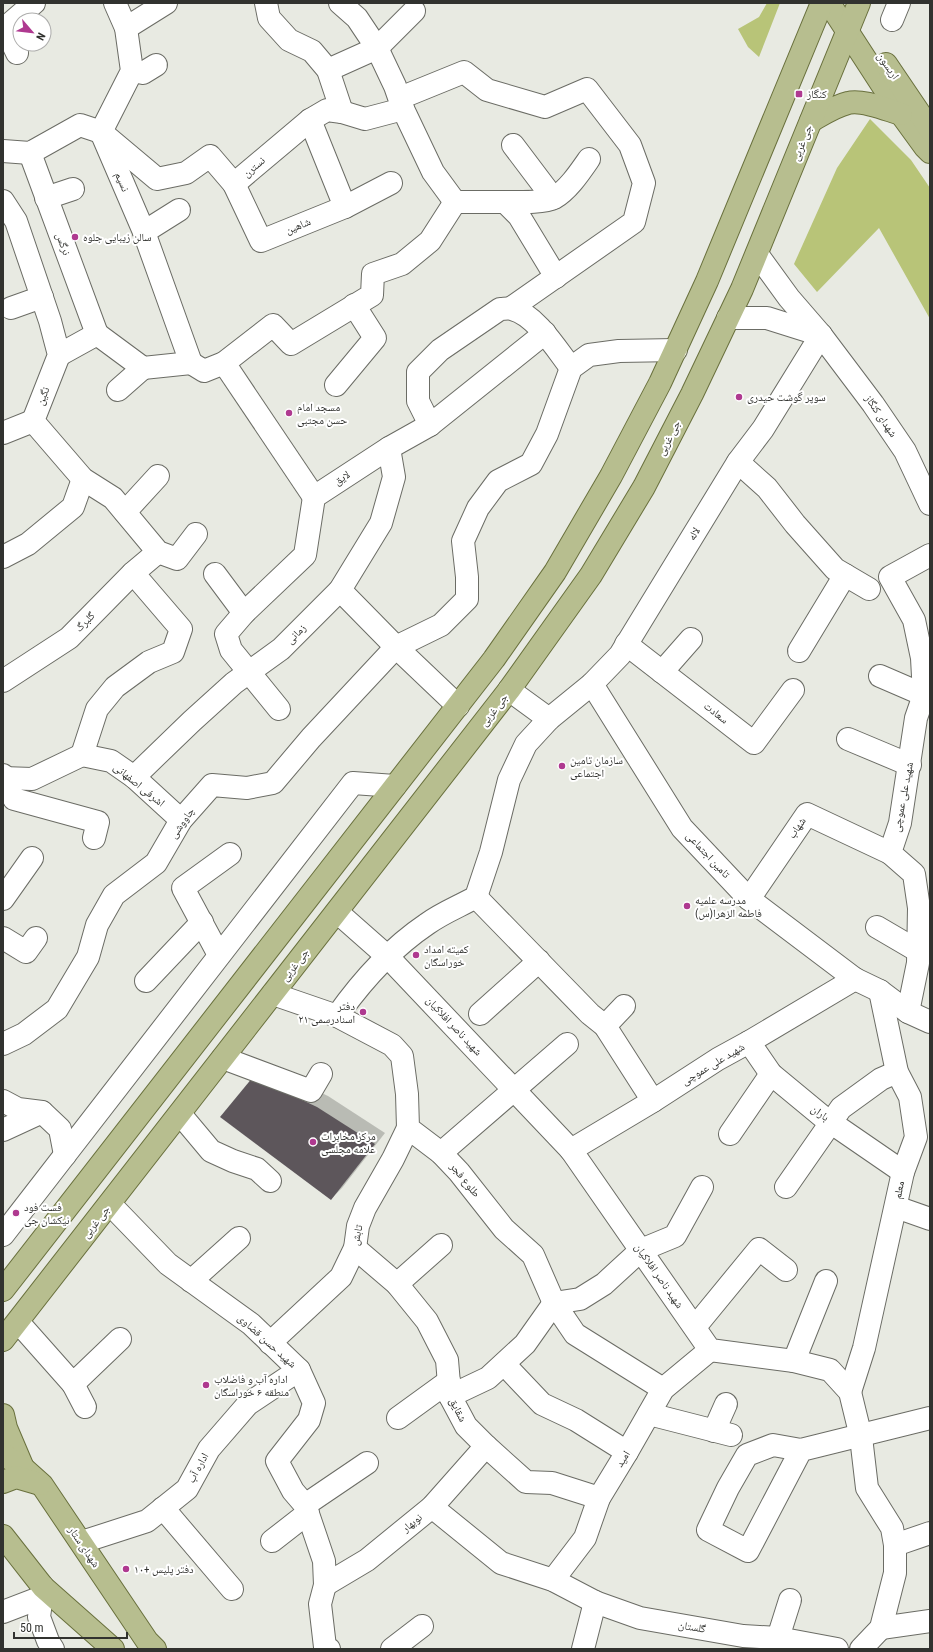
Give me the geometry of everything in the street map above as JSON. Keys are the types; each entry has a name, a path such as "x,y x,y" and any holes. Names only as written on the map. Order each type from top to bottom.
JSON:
{"main road":[{"path":"3,1290 494,660 555,572 611,476 660,384 676,350 707,281 822,3"},
{"path":"830,3 852,14"},
{"name":"اریسون","path":"852,14 901,114 930,152"},
{"name":"اریسون","path":"852,14 930,129"},
{"name":"جی غربی","path":"7,1337 509,690 591,574 644,488 692,394 728,318 757,254 811,121 852,14"},
{"path":"811,121 831,109 849,102 865,104 901,114"},
{"path":"3,1415 6,1428 23,1468"},
{"name":"شهدای ستار","path":"3,1454 23,1468 42,1485 82,1542 147,1641 155,1649"},
{"path":"3,1482 16,1477 35,1481 42,1485"},
{"path":"3,1536 43,1592 112,1649"}],"street":[{"path":"17,53 5,28 34,3"},
{"path":"3,151 30,153 80,125 101,132 132,71 126,28 115,3"},
{"path":"126,28 166,3"},
{"path":"266,3 269,18 289,40 312,50 328,70 342,112"},
{"path":"340,3 357,18 377,48 433,172 454,202"},
{"path":"328,70 377,48 414,11"},
{"path":"132,71 143,73 156,64"},
{"name":"نسترن","path":"101,132 157,179 186,173 210,156 234,184 310,120 327,110 342,112 365,119 401,104 464,72 487,90 545,108 587,89 630,145 644,183 634,222 556,277"},
{"path":"310,120 345,207"},
{"name":"نسیم","path":"101,132 144,232 197,367"},
{"path":"513,145 553,198"},
{"name":"نرگس","path":"30,153 97,334"},
{"path":"454,202 534,202 553,198 571,183 589,159"},
{"name":"شاهین","path":"234,184 261,241 345,207 391,183"},
{"path":"46,198 73,189"},
{"path":"3,201 9,229 42,297 59,355 97,334 142,368 197,367 224,363 273,324 291,344 372,295 373,274 402,264 430,241 454,202"},
{"path":"430,425 418,401 418,372 440,350 476,325 500,309 511,308 556,277 519,216 505,202"},
{"path":"144,232 179,210"},
{"name":"شهدای کنگاز","path":"757,254 789,298 822,335 873,404 901,445 927,490"},
{"path":"10,308 42,297"},
{"path":"336,385 375,338 354,305"},
{"path":"511,308 522,313 545,333 570,368"},
{"path":"728,318 767,318 822,335"},
{"name":"لایق","path":"314,497 389,448 430,425 545,333"},
{"name":"لاله","path":"549,719 592,684 620,655 738,462 763,429 822,335"},
{"path":"396,647 441,624 467,599 468,577 463,541 478,508 498,481 531,464 547,434 570,368 589,355 620,351 676,350"},
{"name":"نگین","path":"33,421 59,355"},
{"path":"224,363 314,497 305,555 244,613 226,634 230,650 279,709"},
{"path":"118,390 142,368"},
{"path":"3,433 33,421 83,479 113,498 158,552 177,560 196,534"},
{"name":"زمانی","path":"134,777 192,721 248,673 281,649 340,590 381,523 394,477 389,448"},
{"path":"738,462 767,488 800,530 835,569 869,590"},
{"path":"125,512 158,476"},
{"path":"3,557 28,544 73,507 83,479"},
{"name":"گلبرگ","path":"3,680 69,638 133,573 158,552"},
{"name":"شهید علی عموچی","path":"890,853 900,823 910,764 923,722 924,695 922,658 914,620 890,577 930,555"},
{"path":"3,777 32,779 82,755 98,708 115,687 149,662 173,652 181,629 133,573"},
{"path":"215,574 244,613"},
{"path":"799,650 846,576"},
{"path":"340,590 396,647 458,706"},
{"path":"662,672 691,639"},
{"name":"سعادت","path":"626,644 754,743 793,690"},
{"name":"چاووشی","path":"3,1044 24,1034 57,1009 88,957 97,925 114,895 156,863 181,820 212,785 247,788 273,784 311,738 396,647"},
{"path":"880,676 924,695"},
{"name":"تامین اجتماعی","path":"592,684 682,828 749,899 855,979 880,991 908,1012 930,1022"},
{"path":"337,1016 349,998 388,957 428,923 476,897 491,852 509,780 526,744 549,719 509,690"},
{"path":"848,739 910,764"},
{"name":"اشرفی اصفهانی","path":"82,755 111,762 134,777 181,820"},
{"path":"3,777 14,799 98,822 94,838"},
{"path":"3,1234 353,783 395,786"},
{"name":"شهاب","path":"749,899 807,814 890,853"},
{"path":"890,853 914,874 924,898 919,908 918,963 908,1012"},
{"path":"219,955 183,888 230,854"},
{"path":"3,899 32,858"},
{"path":"476,897 590,1014 605,1026 653,1101"},
{"name":"شهید ناصر افلاکیان","path":"337,912 388,957 571,1150 710,1350"},
{"path":"146,981 202,922"},
{"path":"877,926 918,951"},
{"path":"3,938 26,952 36,938"},
{"path":"480,1014 539,961"},
{"name":"شهید علی عموچی","path":"571,1150 653,1101 718,1059 855,979"},
{"name":"معلم","path":"850,1392 864,1348 903,1172 916,1137 910,1097 897,1072 880,991"},
{"path":"273,994 337,1016 392,1045 402,1056 407,1094 408,1128"},
{"path":"605,1026 624,1006"},
{"name":"باران","path":"749,1042 771,1074 823,1117 903,1172"},
{"path":"441,1153 567,1044"},
{"path":"223,1058 310,1091 321,1074"},
{"path":"786,1187 841,1108 882,1079 897,1072"},
{"path":"730,1134 771,1074"},
{"path":"3,1101 18,1109 42,1112 60,1129 65,1155"},
{"path":"3,1130 42,1112"},
{"path":"180,1114 211,1151 233,1161 257,1169 270,1182"},
{"name":"طلوع فجر","path":"408,1128 441,1153 459,1172 504,1229 533,1255 554,1303 575,1334 664,1389"},
{"name":"تابش","path":"270,1343 341,1277 355,1248 358,1226 365,1208 393,1159 408,1128"},
{"path":"398,1418 449,1388 488,1378 525,1344 554,1303 580,1299 604,1284 641,1250 675,1236 702,1186"},
{"name":"شهید حسن قضاوی","path":"110,1204 168,1264 251,1324 299,1370 314,1403 309,1420 277,1461 293,1491 307,1509 324,1561 325,1585 320,1604 325,1648"},
{"path":"896,1207 930,1219"},
{"path":"191,1281 239,1238"},
{"path":"397,1284 441,1244"},
{"name":"شقایق","path":"355,1248 397,1284 430,1327 447,1360 449,1388 466,1426 526,1482 552,1483 599,1498"},
{"path":"695,1328 759,1249 786,1270"},
{"path":"794,1361 826,1281"},
{"path":"7,1337 73,1384 86,1407"},
{"path":"73,1384 120,1339"},
{"path":"710,1350 794,1361 830,1370 850,1392 861,1436 867,1488 892,1528 895,1545 895,1573 881,1628 861,1649"},
{"name":"امید","path":"553,1580 585,1538 599,1498 664,1389 710,1350"},
{"path":"504,1364 542,1404 576,1420 627,1452"},
{"name":"اداره آب","path":"82,1542 147,1521 164,1508 187,1489 208,1449 248,1404 299,1370"},
{"path":"650,1414 722,1433 726,1404"},
{"path":"801,1450 748,1551 708,1530 728,1488 747,1455 773,1445 801,1450 930,1418"},
{"name":"نوبهار","path":"325,1585 367,1560 432,1507 486,1446"},
{"path":"272,1541 307,1509 367,1463"},
{"name":"گلستان","path":"432,1507 501,1563 553,1580 595,1602 640,1618 743,1636 778,1638 837,1649"},
{"path":"164,1508 232,1589"},
{"path":"895,1545 930,1533"},
{"path":"3,1612 43,1592"},
{"path":"43,1592 38,1617 46,1646"},
{"path":"778,1638 790,1600"},
{"path":"583,1649 595,1602"},
{"path":"881,1628 930,1620"},
{"path":"392,1649 422,1626"}],"green space":[{"path":"767,3 780,3 759,57 748,47 738,29 759,17"},
{"path":"870,119 911,160 930,188 930,319 879,228 817,292 794,264 837,168"}],"building":[{"path":"253,1077 317,1107 375,1144 331,1200 220,1117"}],"place":[{"name":"کنگاز","path":"799,94"},
{"name":"سالن زیبایی جلوه","path":"75,237"},
{"name":"سوپر گوشت حیدری","path":"739,397"},
{"name":"مسجد امام حسن مجتبی","path":"289,413"},
{"name":"سازمان تامین اجتماعی","path":"562,766"},
{"name":"مدرسه علمیه فاطمه الزهرا(س)","path":"687,906"},
{"name":"کمیته امداد خوراسگان","path":"416,955"},
{"name":"دفتر اسنادرسمی ۲۱","path":"363,1012"},
{"name":"مرکز مخابرات علامه مجلسی","path":"313,1142"},
{"name":"فست فود نیکشان جی","path":"16,1213"},
{"name":"اداره آب و فاضلاب منطقه ۶ خوراسگان","path":"206,1385"},
{"name":"دفتر پلیس +۱۰","path":"126,1569"}]}
